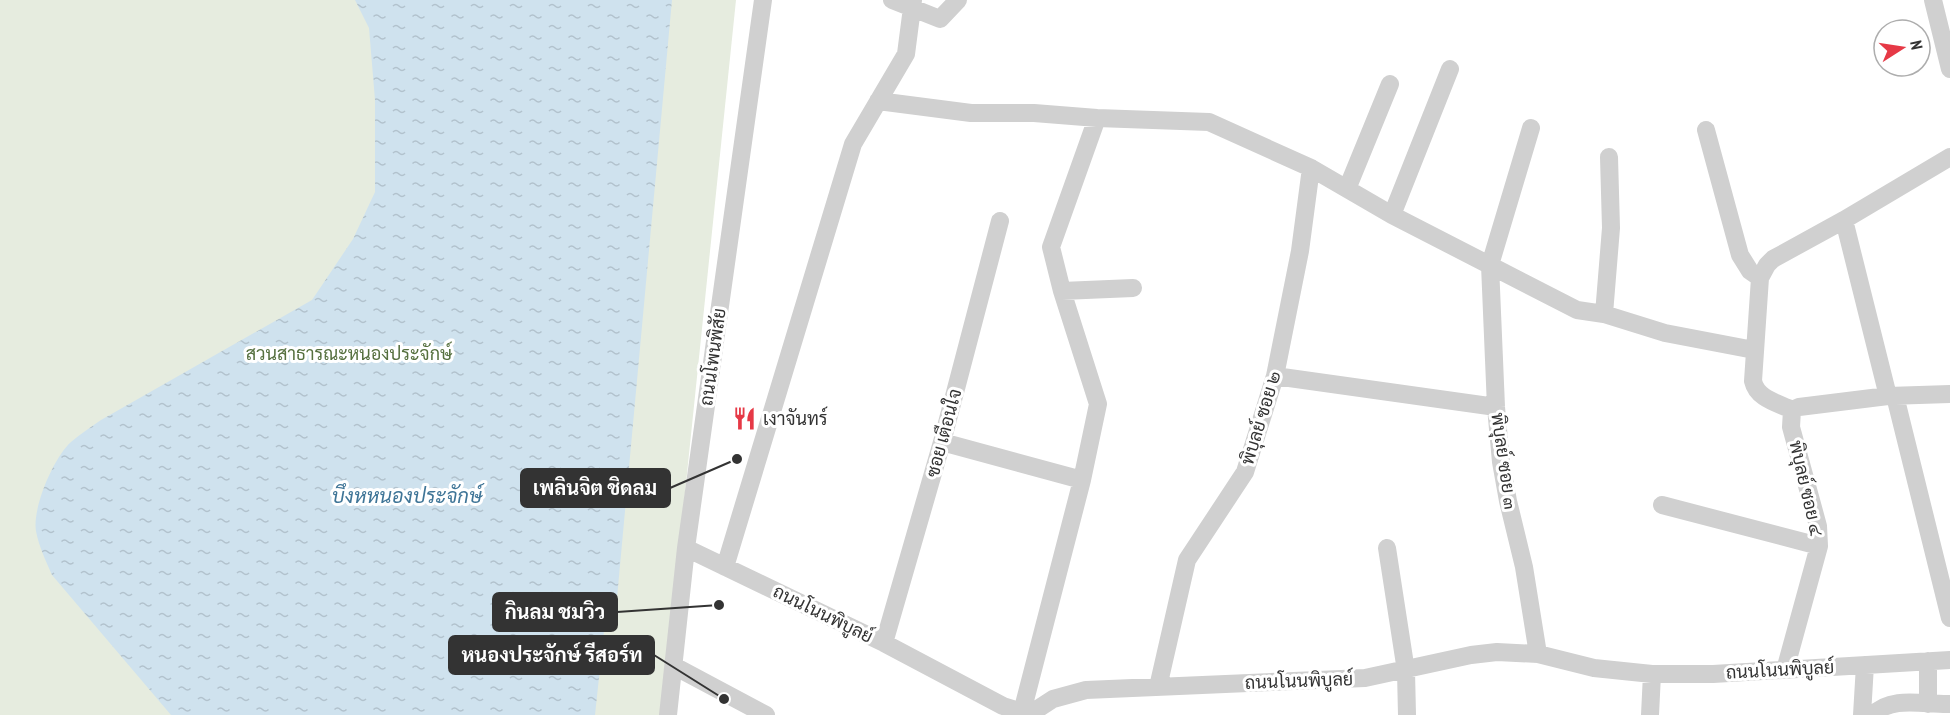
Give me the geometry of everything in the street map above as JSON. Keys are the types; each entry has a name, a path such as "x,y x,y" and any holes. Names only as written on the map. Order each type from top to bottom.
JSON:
{"street":[{"name":"ถนนโพนพิสัย","path":"668,715 686,548 763,0"},
{"path":"892,0 913,5 940,19 958,0"},
{"path":"1933,0 1950,69"},
{"path":"724,567 853,144 906,54 913,5"},
{"path":"1392,215 1450,69"},
{"path":"1347,189 1389,84"},
{"path":"878,100 971,113 1034,113 1209,122 1311,168 1392,215 1576,310 1604,314 1665,333 1754,350"},
{"path":"1030,713 1098,404 1062,291 1051,247 1097,118"},
{"name":"พิบุลย์ ซอย ๓","path":"1531,128 1490,265 1496,407 1501,462 1524,567 1538,654"},
{"path":"1706,130 1740,255 1750,272 1760,279"},
{"path":"1604,314 1611,228 1609,157"},
{"path":"1950,157 1773,259 1767,265 1760,279 1753,381 1755,389 1761,395 1792,410 1799,407 1892,396 1950,394"},
{"name":"พิบุลย์ ซอย ๒","path":"1158,687 1187,560 1245,472 1275,376 1300,251 1311,168"},
{"path":"1844,220 1950,618"},
{"name":"ซอย เตือนใจ","path":"884,643 942,442 1000,221"},
{"path":"1062,291 1133,288"},
{"path":"1275,376 1496,407"},
{"name":"พิบุลย์ ซอย ๔","path":"1785,670 1819,546 1818,526 1791,427 1792,410"},
{"path":"942,442 1082,480"},
{"path":"1662,505 1819,546"},
{"name":"ถนนโนนพิบูลย์","path":"686,548 884,643 1003,706 1030,713 1053,699 1086,690 1365,678 1471,655 1497,652 1538,654 1594,668 1652,674 1713,674 1950,660"},
{"path":"1387,548 1406,670 1407,715"},
{"path":"1928,661 1928,704"},
{"path":"1862,715 1865,665"},
{"path":"674,666 766,715"},
{"path":"1650,715 1652,674"},
{"path":"1873,715 1883,706 1892,703 1950,704"}],"green space":[{"name":"สวนสาธารณะหนองประจักษ์","path":"0,0 736,0 662,715 0,715"}],"water":[{"name":"บึงหหนองประจักษ์","path":"355,0 672,0 617,598 606,612 595,715 171,715 52,575 41,548 36,531 37,510 51,471 71,442 101,420 312,300 353,239 375,192 375,100 369,28"}],"place":[{"name":"เงาจันทร์","path":"745,419"},
{"name":"เพลินจิต ชิดลม","path":"737,459"},
{"name":"กินลม ชมวิว","path":"719,605"},
{"name":"หนองประจักษ์ รีสอร์ท","path":"724,699"}]}
